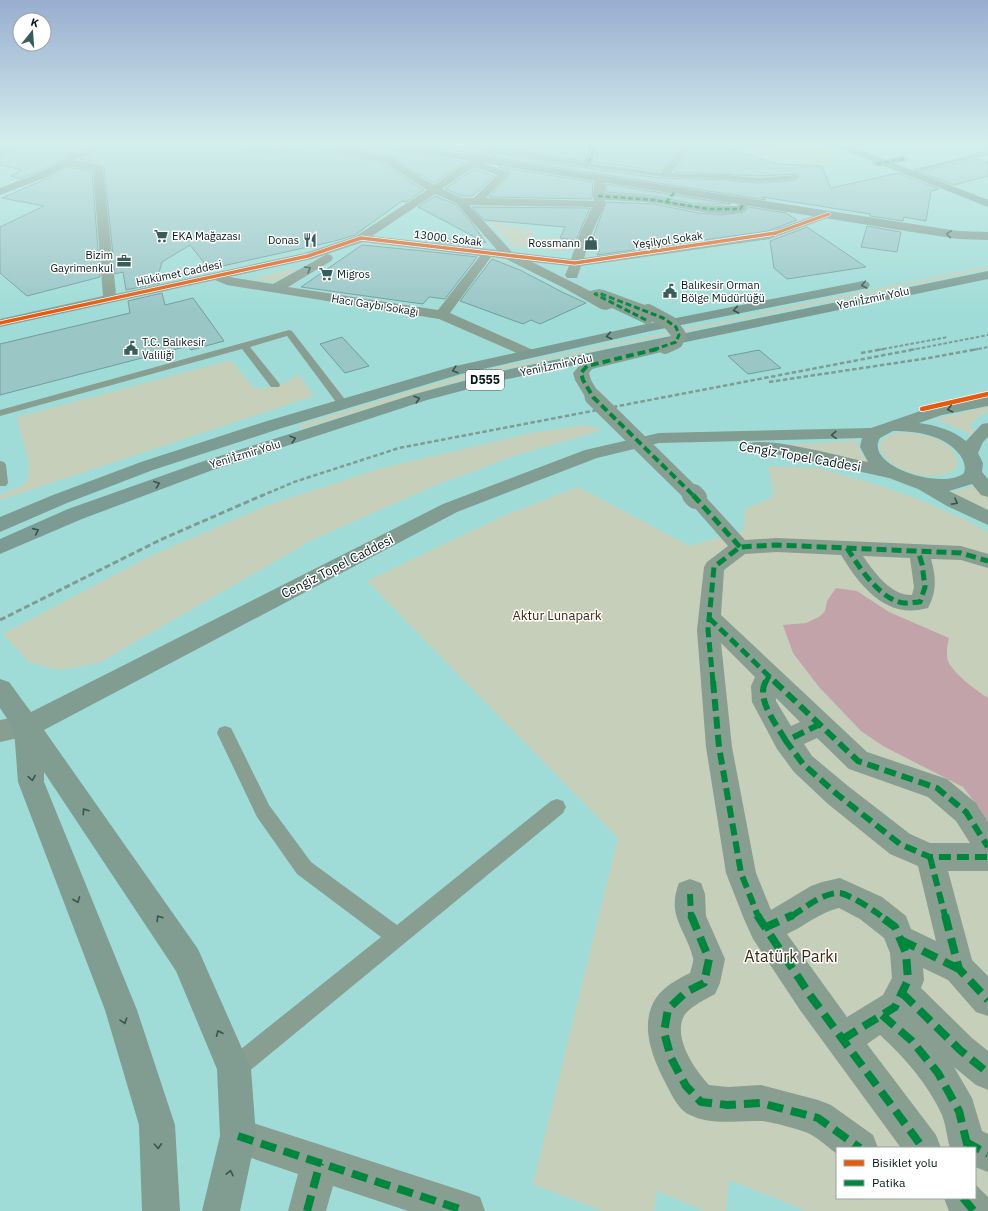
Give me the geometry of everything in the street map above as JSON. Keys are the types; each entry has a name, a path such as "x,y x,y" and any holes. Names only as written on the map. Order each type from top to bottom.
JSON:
{"highway":[{"path":"974,199 988,204"},
{"name":"Yeni İzmir Yolu","path":"930,272 986,268"},
{"name":"Yeni İzmir Yolu","path":"0,547 75,514 204,467 421,397 501,376 986,268"},
{"name":"Yeni İzmir Yolu","path":"0,525 60,499 147,466 343,404 457,370 651,326 876,282"}],"main road":[{"path":"730,199 958,235 988,236"},
{"path":"892,426 907,419 930,413 988,401"},
{"name":"Cengiz Topel Caddesi","path":"892,473 880,465 872,457 868,448 868,440 873,434 892,426 906,426 935,432 954,441 969,453"},
{"path":"988,428 975,440 969,453 973,460 973,473 988,490"},
{"name":"Cengiz Topel Caddesi","path":"14,728 450,508 591,454 659,438 873,434"},
{"name":"Cengiz Topel Caddesi","path":"659,438 743,445 789,451 892,473 922,484 954,502 988,518"},
{"name":"Cengiz Topel Caddesi","path":"922,484 936,486 960,483 968,479 973,473"},
{"path":"0,689 31,782 120,1010 158,1125 161,1211"},
{"path":"14,728 187,960 234,1069 238,1136 221,1211"}],"street":[{"path":"101,199 110,298"},
{"path":"274,289 361,238 422,199"},
{"path":"454,199 460,201 640,199 692,207 730,210 740,209 744,204"},
{"path":"477,201 480,199"},
{"path":"666,202 669,199"},
{"path":"569,285 575,263 599,200"},
{"path":"460,201 508,256 569,285 606,306"},
{"name":"Yeşilyol Sokak","path":"508,256 575,263 770,235 829,214"},
{"name":"Hükümet Caddesi","path":"0,323 110,298 222,279 308,256 361,238"},
{"name":"13000. Sokak","path":"361,238 508,256"},
{"path":"442,315 488,253"},
{"path":"0,332 222,279"},
{"name":"Hacı Gaybı Sokağı","path":"222,279 274,289 442,315 528,353"},
{"path":"647,316 663,318 676,327 679,335 676,342 665,348 587,366 581,373 583,380 594,397 696,498 740,547"},
{"path":"922,1147 812,998 764,928 741,873 719,747 708,630 714,567 740,547 777,545 961,553 988,561"},
{"path":"847,548 858,566 883,592 901,602 920,602 925,587 922,564 918,551"},
{"path":"709,618 858,761 937,788 966,812 988,847"},
{"path":"769,676 763,686 764,702 786,740 803,764 838,796 900,844 930,858 988,857"},
{"path":"786,740 820,724"},
{"path":"930,858 959,969"},
{"path":"764,928 788,918 822,897 840,893 871,908 895,927 906,953 908,980 892,1004 843,1040"},
{"path":"690,894 691,917 709,959 704,983 686,992 668,1009 664,1032 670,1058 686,1086 701,1102 728,1105 762,1103 818,1118 859,1147"},
{"path":"901,940 959,969 988,1000"},
{"path":"892,1004 960,1050 988,1073"},
{"path":"892,1004 912,1041 938,1073 959,1111 974,1147"},
{"path":"238,1136 466,1211"},
{"path":"307,1211 320,1163"},
{"path":"964,1199 974,1211"}],"lane":[{"path":"0,412 289,333 343,404"},
{"path":"244,346 275,385"},
{"path":"0,465 2,483"},
{"path":"225,733 263,811 304,868 397,937"},
{"path":"234,1069 557,807"}],"green space":[{"path":"479,204 513,205 500,222 503,225 533,230 534,233 526,248 513,247 476,206"},
{"path":"547,237 572,240 565,252 537,249 542,239"},
{"path":"988,266 988,269 478,375 301,429 299,425 472,373"},
{"path":"295,268 297,270 274,282 252,279"},
{"path":"231,360 254,388 278,386 287,382 298,374 314,396 0,500 0,495 19,487 28,480 29,464 17,417"},
{"path":"988,406 988,412 978,417 971,425 974,433 972,435 936,419"},
{"path":"585,425 603,430 514,456 439,484 312,540 99,663 59,670 30,663 3,634 148,557 268,505 383,468 532,433"},
{"path":"900,432 918,434 937,439 952,449 958,466 945,474 928,476 911,473 896,466 885,457 880,447 884,439"},
{"path":"857,440 861,453 869,463 779,444 809,444"},
{"name":"Atatürk Parkı","path":"768,466 819,468 875,484 918,499 960,517 988,532 988,1211 807,1211 729,1180 726,1211 705,1211 657,1191 654,1211 602,1211 533,1184 618,838 367,581 505,515 578,487 690,546 743,531 745,509 774,496"},
{"path":"973,486 988,497 988,511 950,492 963,490"}],"shaded area":[{"path":"836,588 857,591 889,612 949,638 947,648 948,662 963,679 988,698 988,825 980,809 963,787 883,746 861,731 819,687 793,653 783,625 806,623 819,617 825,611 827,601"}],"building":[{"path":"5,199 94,199 100,277 27,296 0,273 0,227 44,206"},
{"path":"107,199 411,199 406,202 402,201 355,235 335,241 209,269 190,245 162,262 158,276 160,283 126,290 123,272 115,274"},
{"path":"431,199 441,199 455,204 472,223 486,243 418,207"},
{"path":"666,199 697,199 731,204 693,204"},
{"path":"772,199 930,199 926,221 904,217 903,221 870,216 870,214"},
{"path":"606,202 654,204 698,213 721,215 744,212 749,207 786,213 797,220 768,231 597,255 600,250 589,248"},
{"path":"472,207 590,208 576,240 560,238 565,227 484,220"},
{"path":"867,226 901,232 897,252 861,247"},
{"path":"807,227 866,267 787,279 774,268 770,241"},
{"path":"442,236 461,244 435,242"},
{"path":"362,245 477,257 445,299 429,297 423,304 301,287"},
{"path":"492,259 520,270 586,303 540,324 531,320 523,324 460,301"},
{"name":"T.C. Balıkesir Valiliği","path":"162,293 165,305 193,298 224,341 191,350 188,346 0,395 0,344 130,313 128,301"},
{"path":"342,337 369,366 345,373 320,344"},
{"path":"759,350 781,368 748,374 728,356"}],"railway":[{"path":"911,350 988,335"},
{"path":"878,350 948,337"},
{"path":"978,349 988,347"},
{"path":"861,353 884,349"},
{"path":"261,496 294,482 399,448 916,349"},
{"path":"769,382 929,358 978,349"},
{"path":"973,350 978,349"},
{"path":"0,620 160,540 263,495"}],"marked path":[{"path":"638,199 729,210 740,209 744,204"},
{"path":"666,202 669,199"},
{"path":"646,320 595,294 599,293 663,318 676,327 679,335 676,342 665,347 587,366 581,373 583,380 593,397 696,498 740,547"},
{"path":"922,1147 812,998 759,919 741,873 719,747 708,630 714,567 740,547 777,545 961,553 988,561"},
{"path":"847,548 863,571 877,587 893,599 905,603 920,602 925,587 922,564 918,551"},
{"path":"709,618 858,761 937,788 966,812 988,847"},
{"path":"769,676 763,686 764,702 786,741"},
{"path":"820,724 786,741 803,764 838,795 900,844 930,857 988,857"},
{"path":"930,857 959,969 988,1000"},
{"path":"764,928 788,918 822,897 840,893 871,908 895,927 906,953 908,980 895,1007 843,1039"},
{"path":"690,894 691,917 709,959 704,983 686,992 668,1009 664,1032 671,1058 686,1086 701,1102 728,1105 761,1103 818,1118 859,1147"},
{"path":"901,940 959,969"},
{"path":"902,993 960,1050 988,1073"},
{"path":"882,1015 912,1041 938,1073 959,1111 968,1147"},
{"path":"238,1136 466,1211"},
{"path":"966,1142 975,1147"},
{"path":"976,1147 988,1154"},
{"path":"307,1211 320,1163"},
{"path":"964,1199 974,1211"}],"cycle path":[{"path":"0,323 308,256 361,238 575,263 770,235 829,214"},
{"path":"922,409 988,394"}],"place":[{"name":"EKA Mağazası","path":"161,236"},
{"name":"Donas","path":"310,240"},
{"name":"Rossmann","path":"591,243"},
{"name":"Bizim Gayrimenkul","path":"124,261"},
{"name":"Migros","path":"326,274"},
{"name":"Balıkesir Orman Bölge Müdürlüğü","path":"670,291"},
{"name":"T.C. Balıkesir Valiliği","path":"131,348"}],"park label":[{"name":"Aktur Lunapark","path":"557,615"}]}
